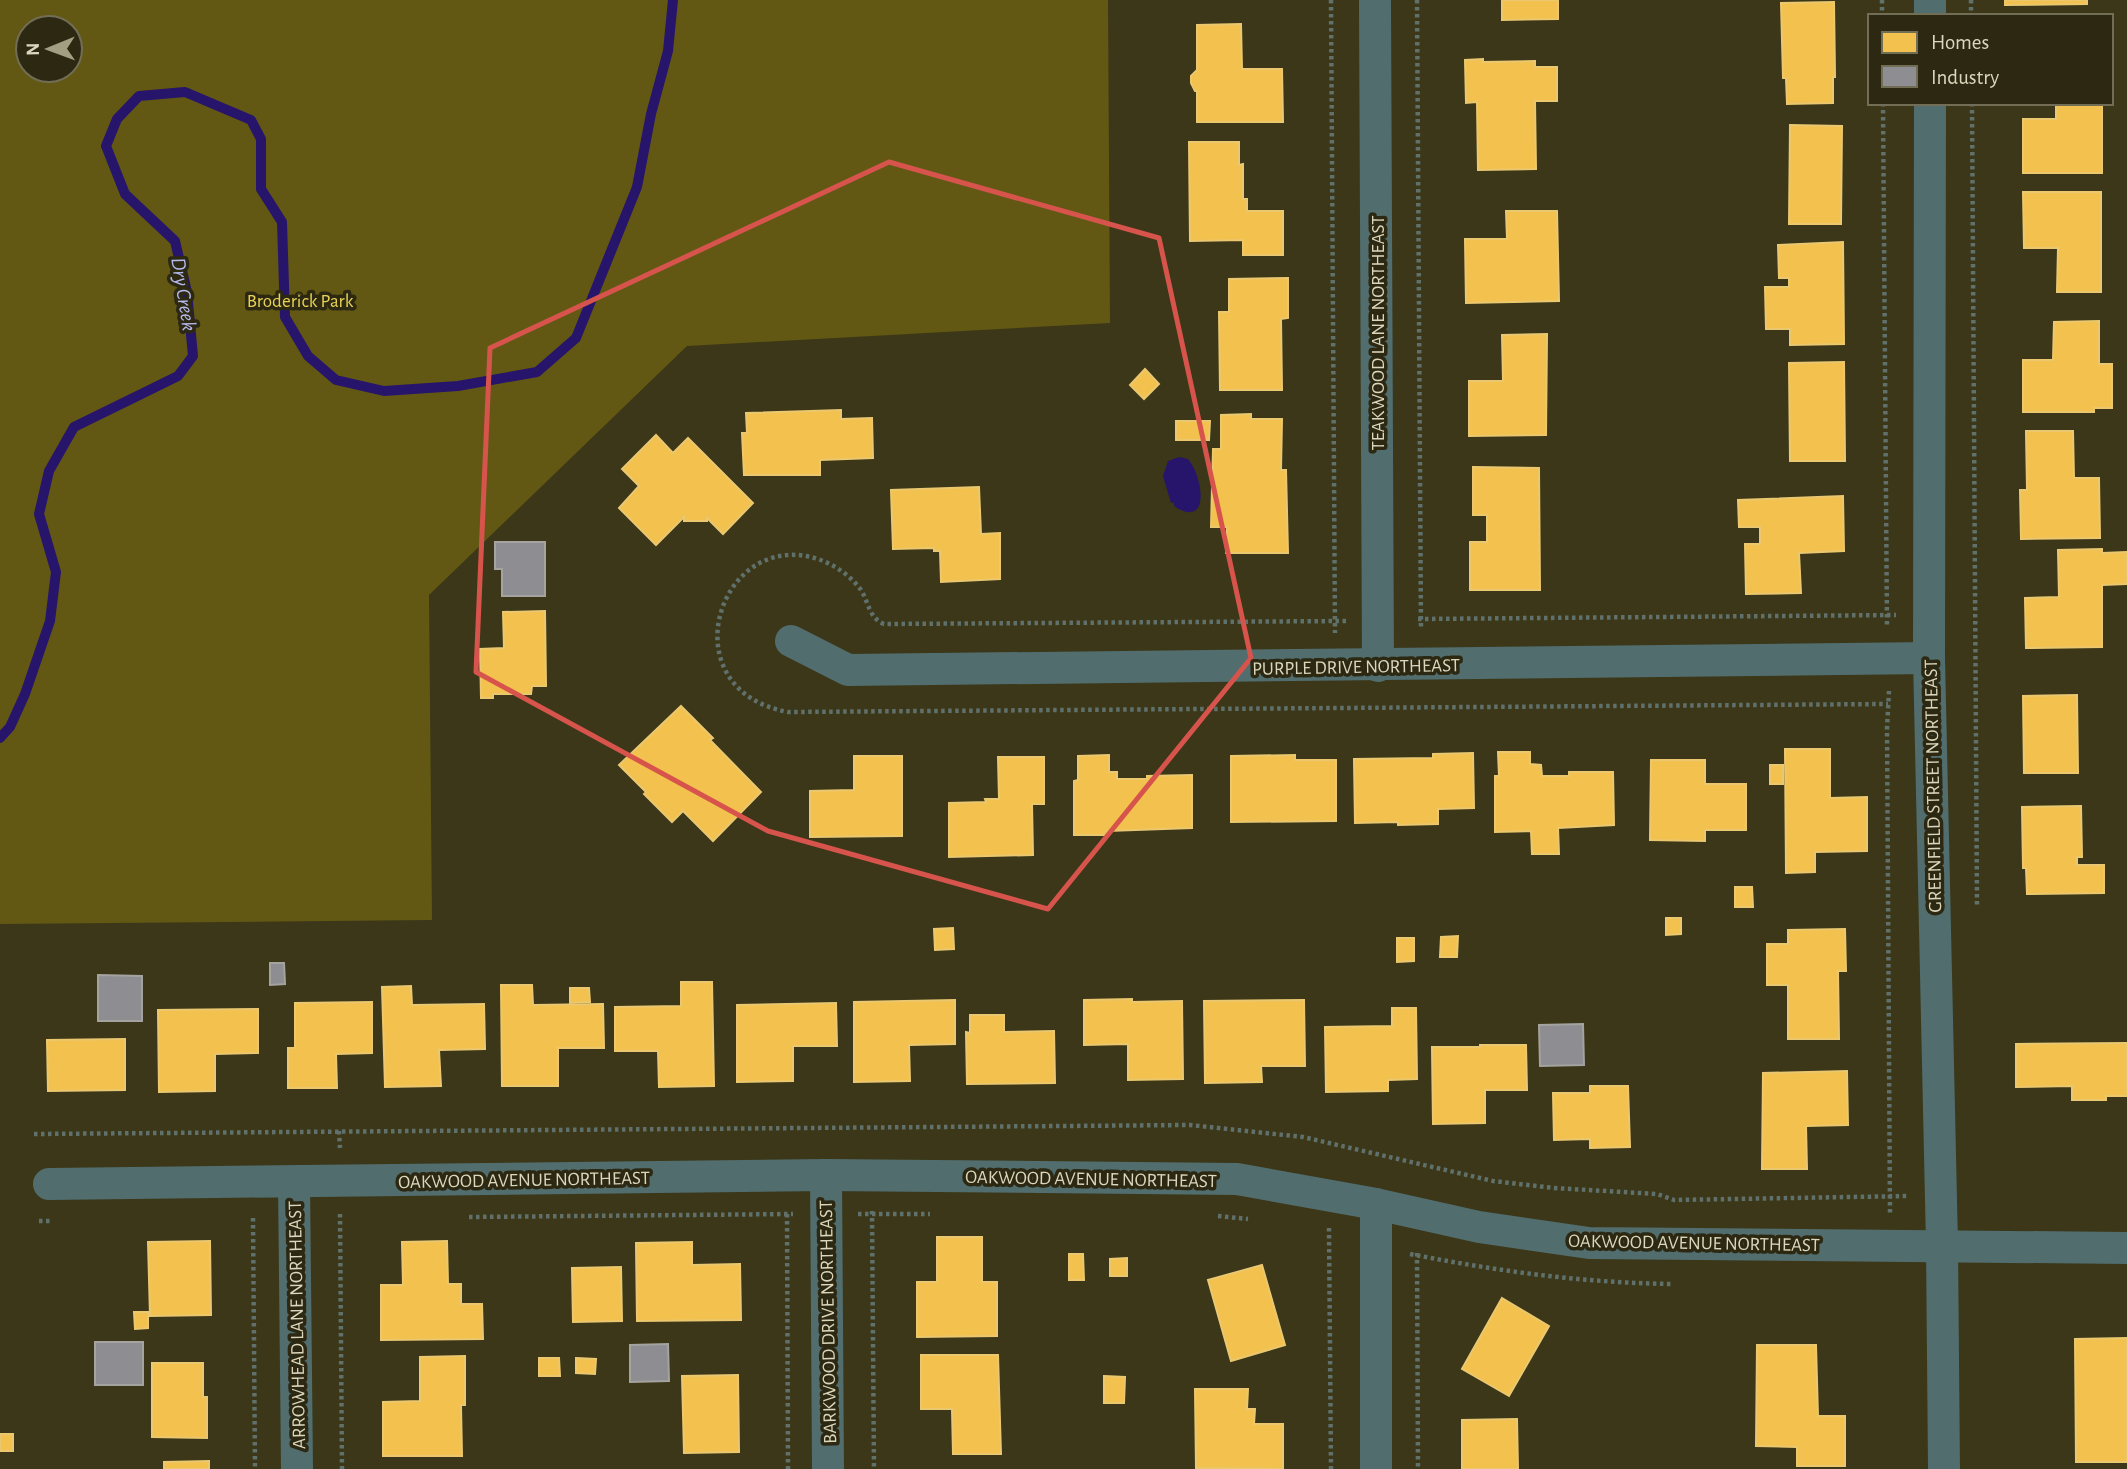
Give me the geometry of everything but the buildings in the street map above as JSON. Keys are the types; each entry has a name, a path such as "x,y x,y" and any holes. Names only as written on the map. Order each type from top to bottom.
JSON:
{"street":[{"name":"TEAKWOOD LANE NORTHEAST","path":"1375,0 1378,666"},
{"name":"GREENFIELD STREET NORTHEAST","path":"1930,105 1929,658 1942,1245 1944,1469"},
{"name":"PURPLE DRIVE NORTHEAST","path":"791,641 848,670 1929,658"},
{"name":"OAKWOOD AVENUE NORTHEAST","path":"49,1184 826,1175 1237,1179 1376,1204 1479,1227 1589,1243 2127,1248"},
{"name":"BARKWOOD DRIVE NORTHEAST","path":"826,1175 828,1469"},
{"name":"ARROWHEAD LANE NORTHEAST","path":"294,1182 297,1469"},
{"path":"1376,1204 1376,1469"}],"path":[{"path":"1331,0 1335,638"},
{"path":"1417,0 1422,637"},
{"path":"1883,105 1887,635"},
{"path":"1972,105 1977,905"},
{"path":"1412,619 1906,614"},
{"path":"1889,685 1887,742 1891,1215"},
{"path":"339,1131 340,1151"},
{"path":"787,1205 788,1469"},
{"path":"872,1205 874,1469"},
{"path":"340,1209 342,1469"},
{"path":"856,1214 939,1213"},
{"path":"466,1217 804,1214"},
{"path":"1212,1216 1259,1220"},
{"path":"253,1218 255,1469"},
{"path":"331,1218 340,1218"},
{"path":"1329,1223 1331,1469"},
{"path":"1317,1231 1339,1235"},
{"path":"1417,1242 1418,1469"}],"highlighted area":[{"path":"889,162 1159,238 1251,658 1048,909 768,831 476,672 490,348"}],"green space":[{"name":"Broderick Park","path":"0,0 1108,0 1110,323 687,346 429,595 432,920 0,924"}],"shaded area":[{"path":"1179,457 1188,459 1197,476 1201,497 1195,511 1187,512 1171,503 1163,476 1168,461"}],"waterway":[{"name":"Dry Creek","path":"0,738 10,727 25,694 50,621 56,572 39,514 49,471 74,427 178,376 193,356 187,292 175,241 125,194 106,146 117,119 139,96 185,92 251,120 261,139 261,189 282,222 285,317 308,356 336,380 384,391 458,386 537,372 576,338 637,187 651,114 668,51 673,0"}]}
